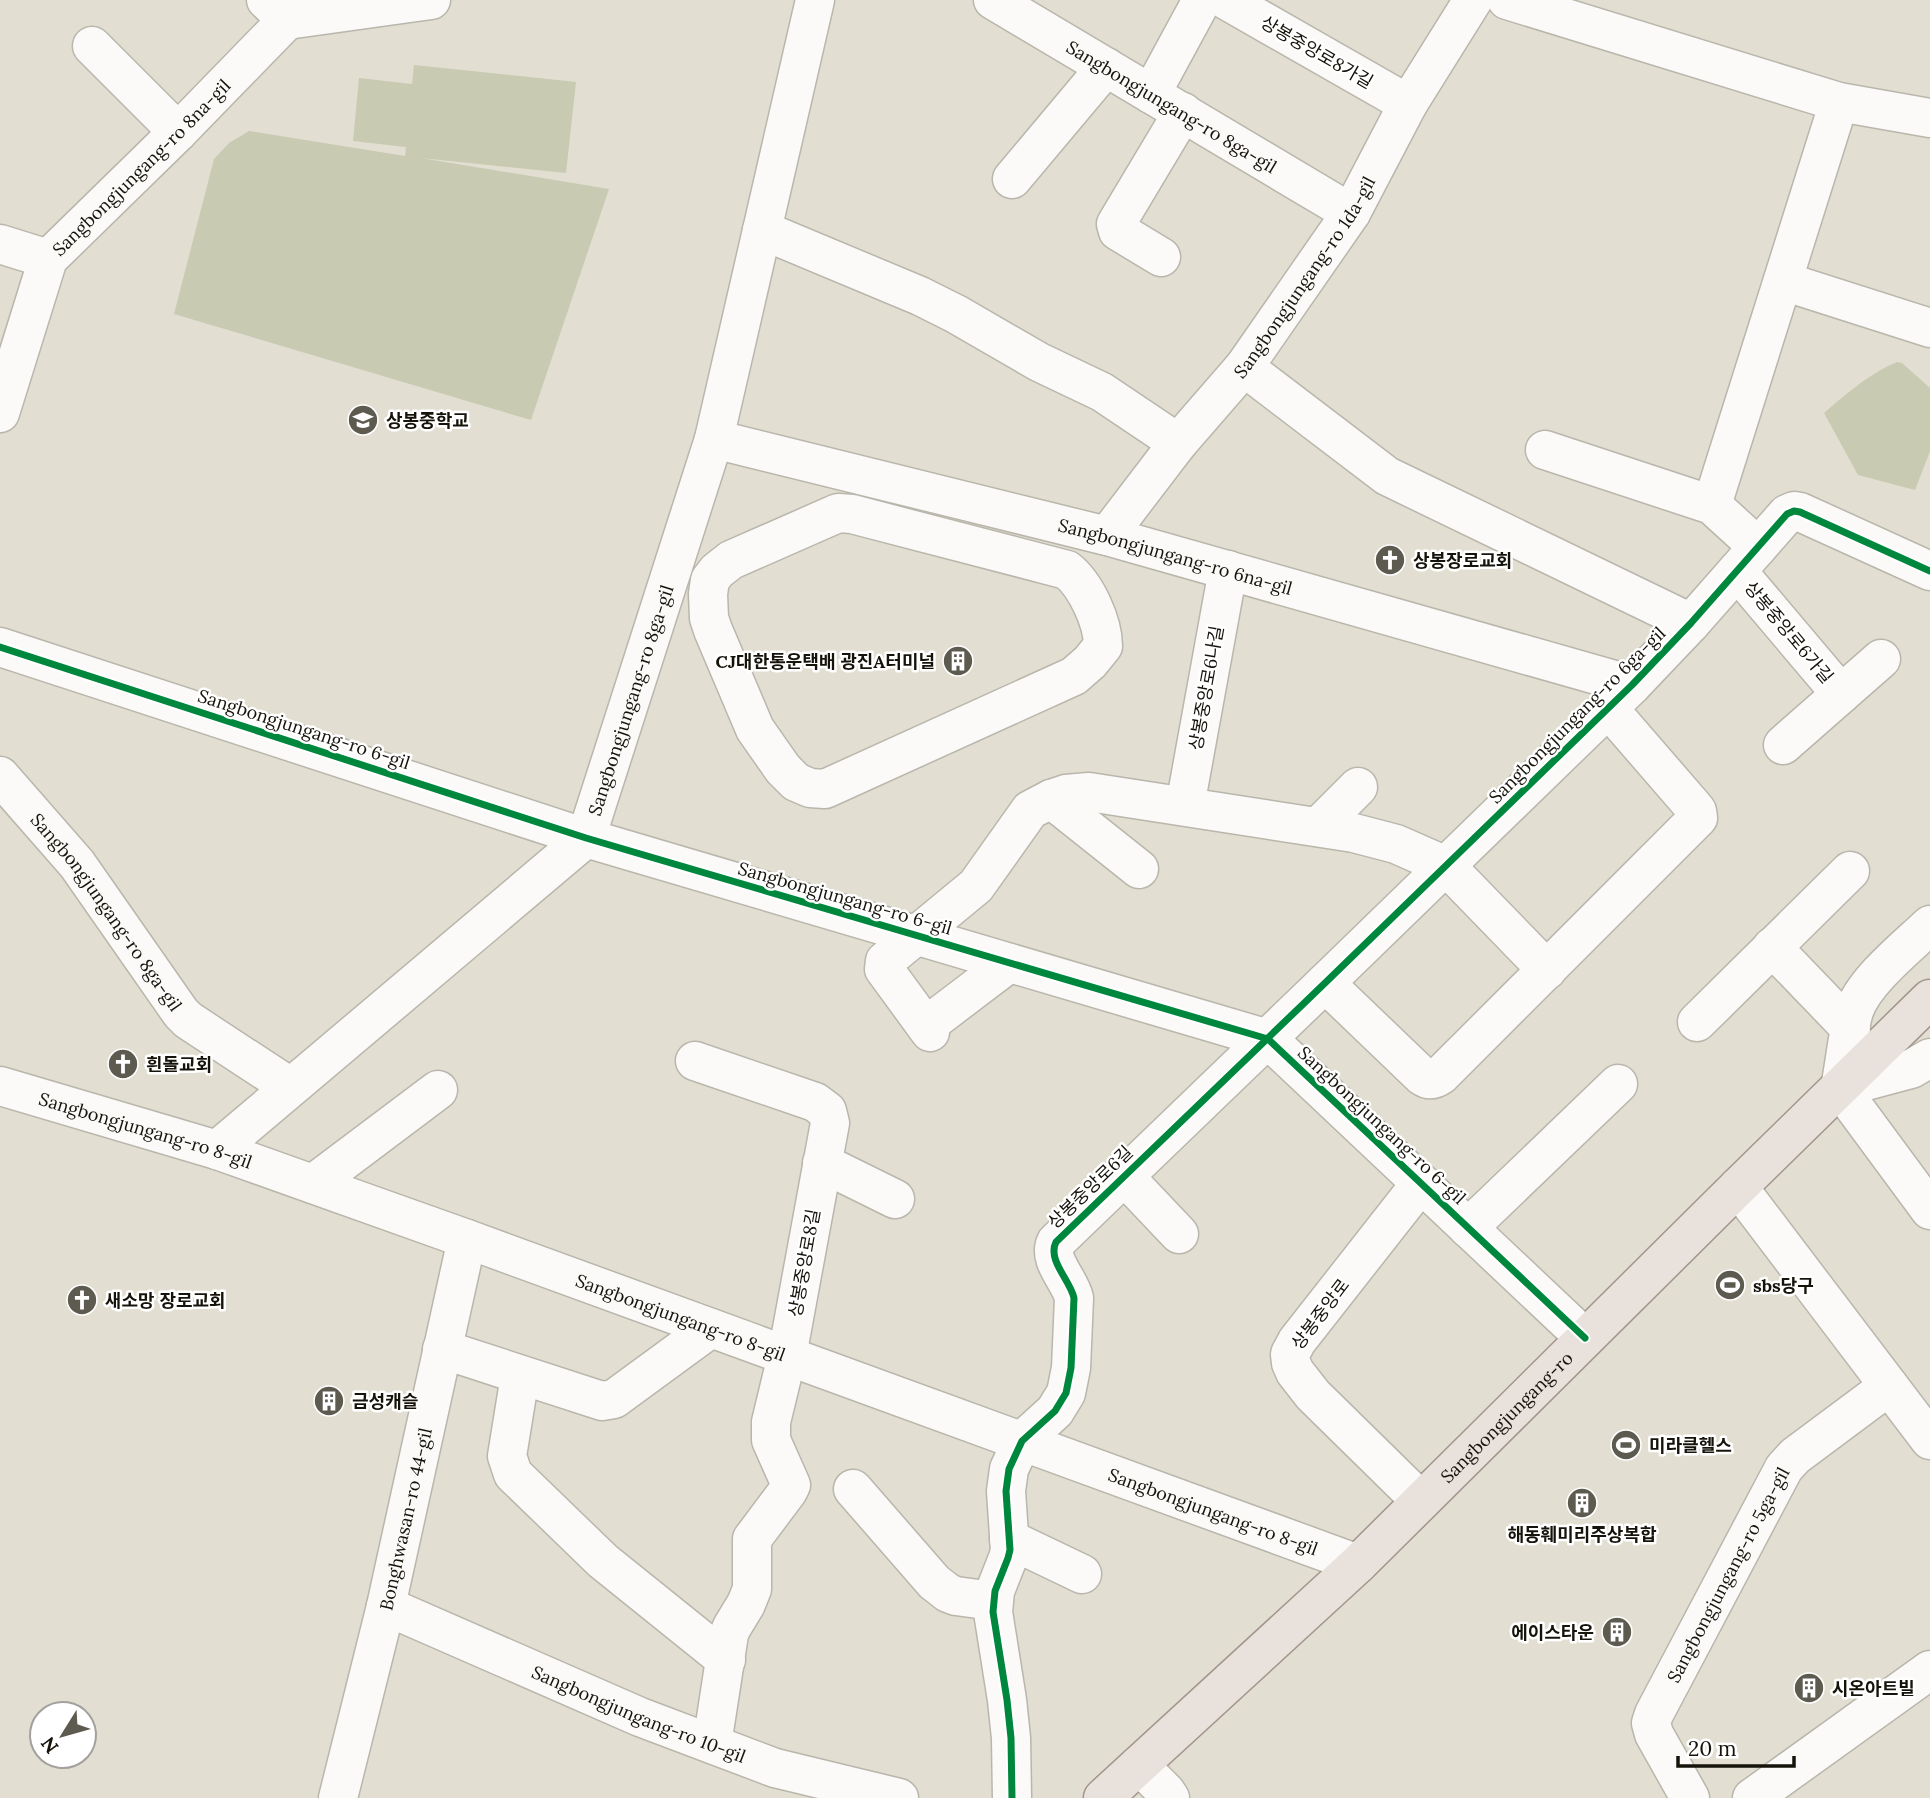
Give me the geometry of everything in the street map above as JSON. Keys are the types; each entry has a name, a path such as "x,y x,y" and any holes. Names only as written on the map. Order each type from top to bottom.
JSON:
{"main road":[{"name":"Sangbongjungang-ro","path":"1103,1798 1358,1564 1930,999"}],"street":[{"name":"Sangbongjungang-ro 8na-gil","path":"0,413 48,259 178,132 286,7 431,0"},
{"name":"Sangbongjungang-ro 8ga-gil","path":"217,1150 586,838 715,439 815,0"},
{"name":"Sangbongjungang-ro 8ga-gil","path":"993,0 1351,213"},
{"path":"1161,257 1118,231 1116,224 1167,103 1202,0"},
{"name":"상봉중앙로8가길","path":"1226,0 1408,104"},
{"name":"Sangbongjungang-ro 1da-gil","path":"1107,536 1178,443 1244,367 1351,213 1408,104 1473,0"},
{"path":"1507,0 1839,102 1930,118"},
{"path":"92,46 178,132"},
{"path":"1012,179 1106,67"},
{"path":"1545,450 1712,505 1839,102"},
{"path":"762,230 920,296 956,314 1040,362 1102,392 1178,443"},
{"path":"0,244 48,259"},
{"path":"1783,281 1930,328"},
{"name":"Sangbongjungang-ro 6ga-gil","path":"1244,367 1387,476 1691,623"},
{"name":"Sangbongjungang-ro 6na-gil","path":"715,439 1107,536 1228,570 1620,697"},
{"name":"상봉중앙로6가길","path":"1712,505 1841,694"},
{"name":"Sangbongjungang-ro 6ga-gil","path":"1268,1039 1620,697 1691,623 1787,514 1794,511 1930,571"},
{"path":"684,533 746,554 838,513 864,517 1067,570 1086,591 1103,635 1103,646 1074,676 825,789 810,788 796,782 783,769 755,729 709,618 710,580 724,566 746,554"},
{"name":"상봉중앙로6나길","path":"1185,806 1228,570"},
{"name":"Sangbongjungang-ro 6-gil","path":"0,647 586,838 1268,1039 1585,1338"},
{"name":"상봉중앙로6가길","path":"1783,745 1881,659"},
{"name":"Sangbongjungang-ro 6ga-gil","path":"1325,983 1428,1080 1441,1075 1698,818 1697,811 1620,697"},
{"name":"Sangbongjungang-ro 8ga-gil","path":"0,776 77,864 181,1013 290,1087"},
{"path":"1318,827 1359,787"},
{"path":"1009,963 914,1024 884,969 885,961 976,886 1025,816 1036,806 1066,794 1099,792 1354,833 1396,844 1446,866 1546,970"},
{"path":"1051,799 1139,869"},
{"path":"1697,1022 1850,871"},
{"path":"1930,925 1871,982 1861,997 1855,1011 1840,1087 1930,1210"},
{"path":"1772,947 1851,1029"},
{"name":"상봉중앙로6길","path":"1012,1798 1011,1738 993,1601 1008,1558 1006,1491 1009,1469 1022,1441 1055,1411 1066,1393 1071,1367 1074,1298 1053,1255 1053,1248 1056,1242 1268,1039"},
{"path":"1840,1087 1911,1069 1930,1058"},
{"name":"상봉중앙로8길","path":"695,1061 822,1106 827,1111 830,1123 788,1356 771,1422 771,1440 791,1485 752,1539 752,1589 732,1627 712,1744"},
{"path":"1468,1228 1618,1084"},
{"name":"Sangbongjungang-ro 8-gil","path":"0,1086 217,1150 1358,1564"},
{"path":"313,1184 438,1090"},
{"path":"822,1163 895,1199"},
{"name":"상봉중앙로6길","path":"1124,1177 1179,1234"},
{"name":"상봉중앙로","path":"1421,1184 1297,1341 1290,1354 1295,1372 1313,1395 1421,1501"},
{"path":"1738,1187 1930,1440"},
{"name":"Bonghwasan-ro 44-gil","path":"338,1798 386,1606 467,1239"},
{"path":"442,1349 520,1376 609,1401 710,1328"},
{"path":"520,1376 507,1456 513,1474 603,1561 726,1660"},
{"name":"Sangbongjungang-ro 5ga-gil","path":"1690,1798 1654,1734 1651,1723 1654,1714 1784,1468 1795,1456 1889,1386"},
{"path":"853,1489 934,1582 956,1595 993,1601"},
{"path":"1009,1539 1082,1574"},
{"name":"Sangbongjungang-ro 10-gil","path":"386,1606 640,1717 712,1744 779,1783 899,1798"},
{"path":"1752,1798 1930,1670"},
{"path":"1139,1765 1170,1798"}],"green space":[{"path":"414,65 576,82 566,173 421,158 609,189 531,420 174,314 214,159 229,143 249,131 405,156 406,147 353,141 359,78 412,84"},
{"path":"1897,362 1902,363 1930,388 1930,451 1915,490 1858,475 1824,413 1868,378"}],"cycle path":[{"path":"1012,1798 1011,1738 993,1612 995,1591 1010,1550 1006,1491 1009,1469 1022,1441 1055,1411 1066,1393 1071,1368 1074,1298 1054,1256 1056,1242 1632,685 1787,514 1800,512 1930,571"},
{"path":"0,647 586,838 1268,1039 1585,1338"}],"place":[{"name":"상봉중학교","path":"363,420"},
{"name":"상봉장로교회","path":"1390,560"},
{"name":"CJ대한통운택배 광진A터미널","path":"958,661"},
{"name":"흰돌교회","path":"123,1064"},
{"name":"sbs당구","path":"1730,1285"},
{"name":"새소망 장로교회","path":"82,1300"},
{"name":"금성캐슬","path":"329,1401"},
{"name":"미라클헬스","path":"1626,1445"},
{"name":"해동훼미리주상복합","path":"1582,1503"},
{"name":"에이스타운","path":"1617,1632"},
{"name":"시온아트빌","path":"1809,1688"}]}
